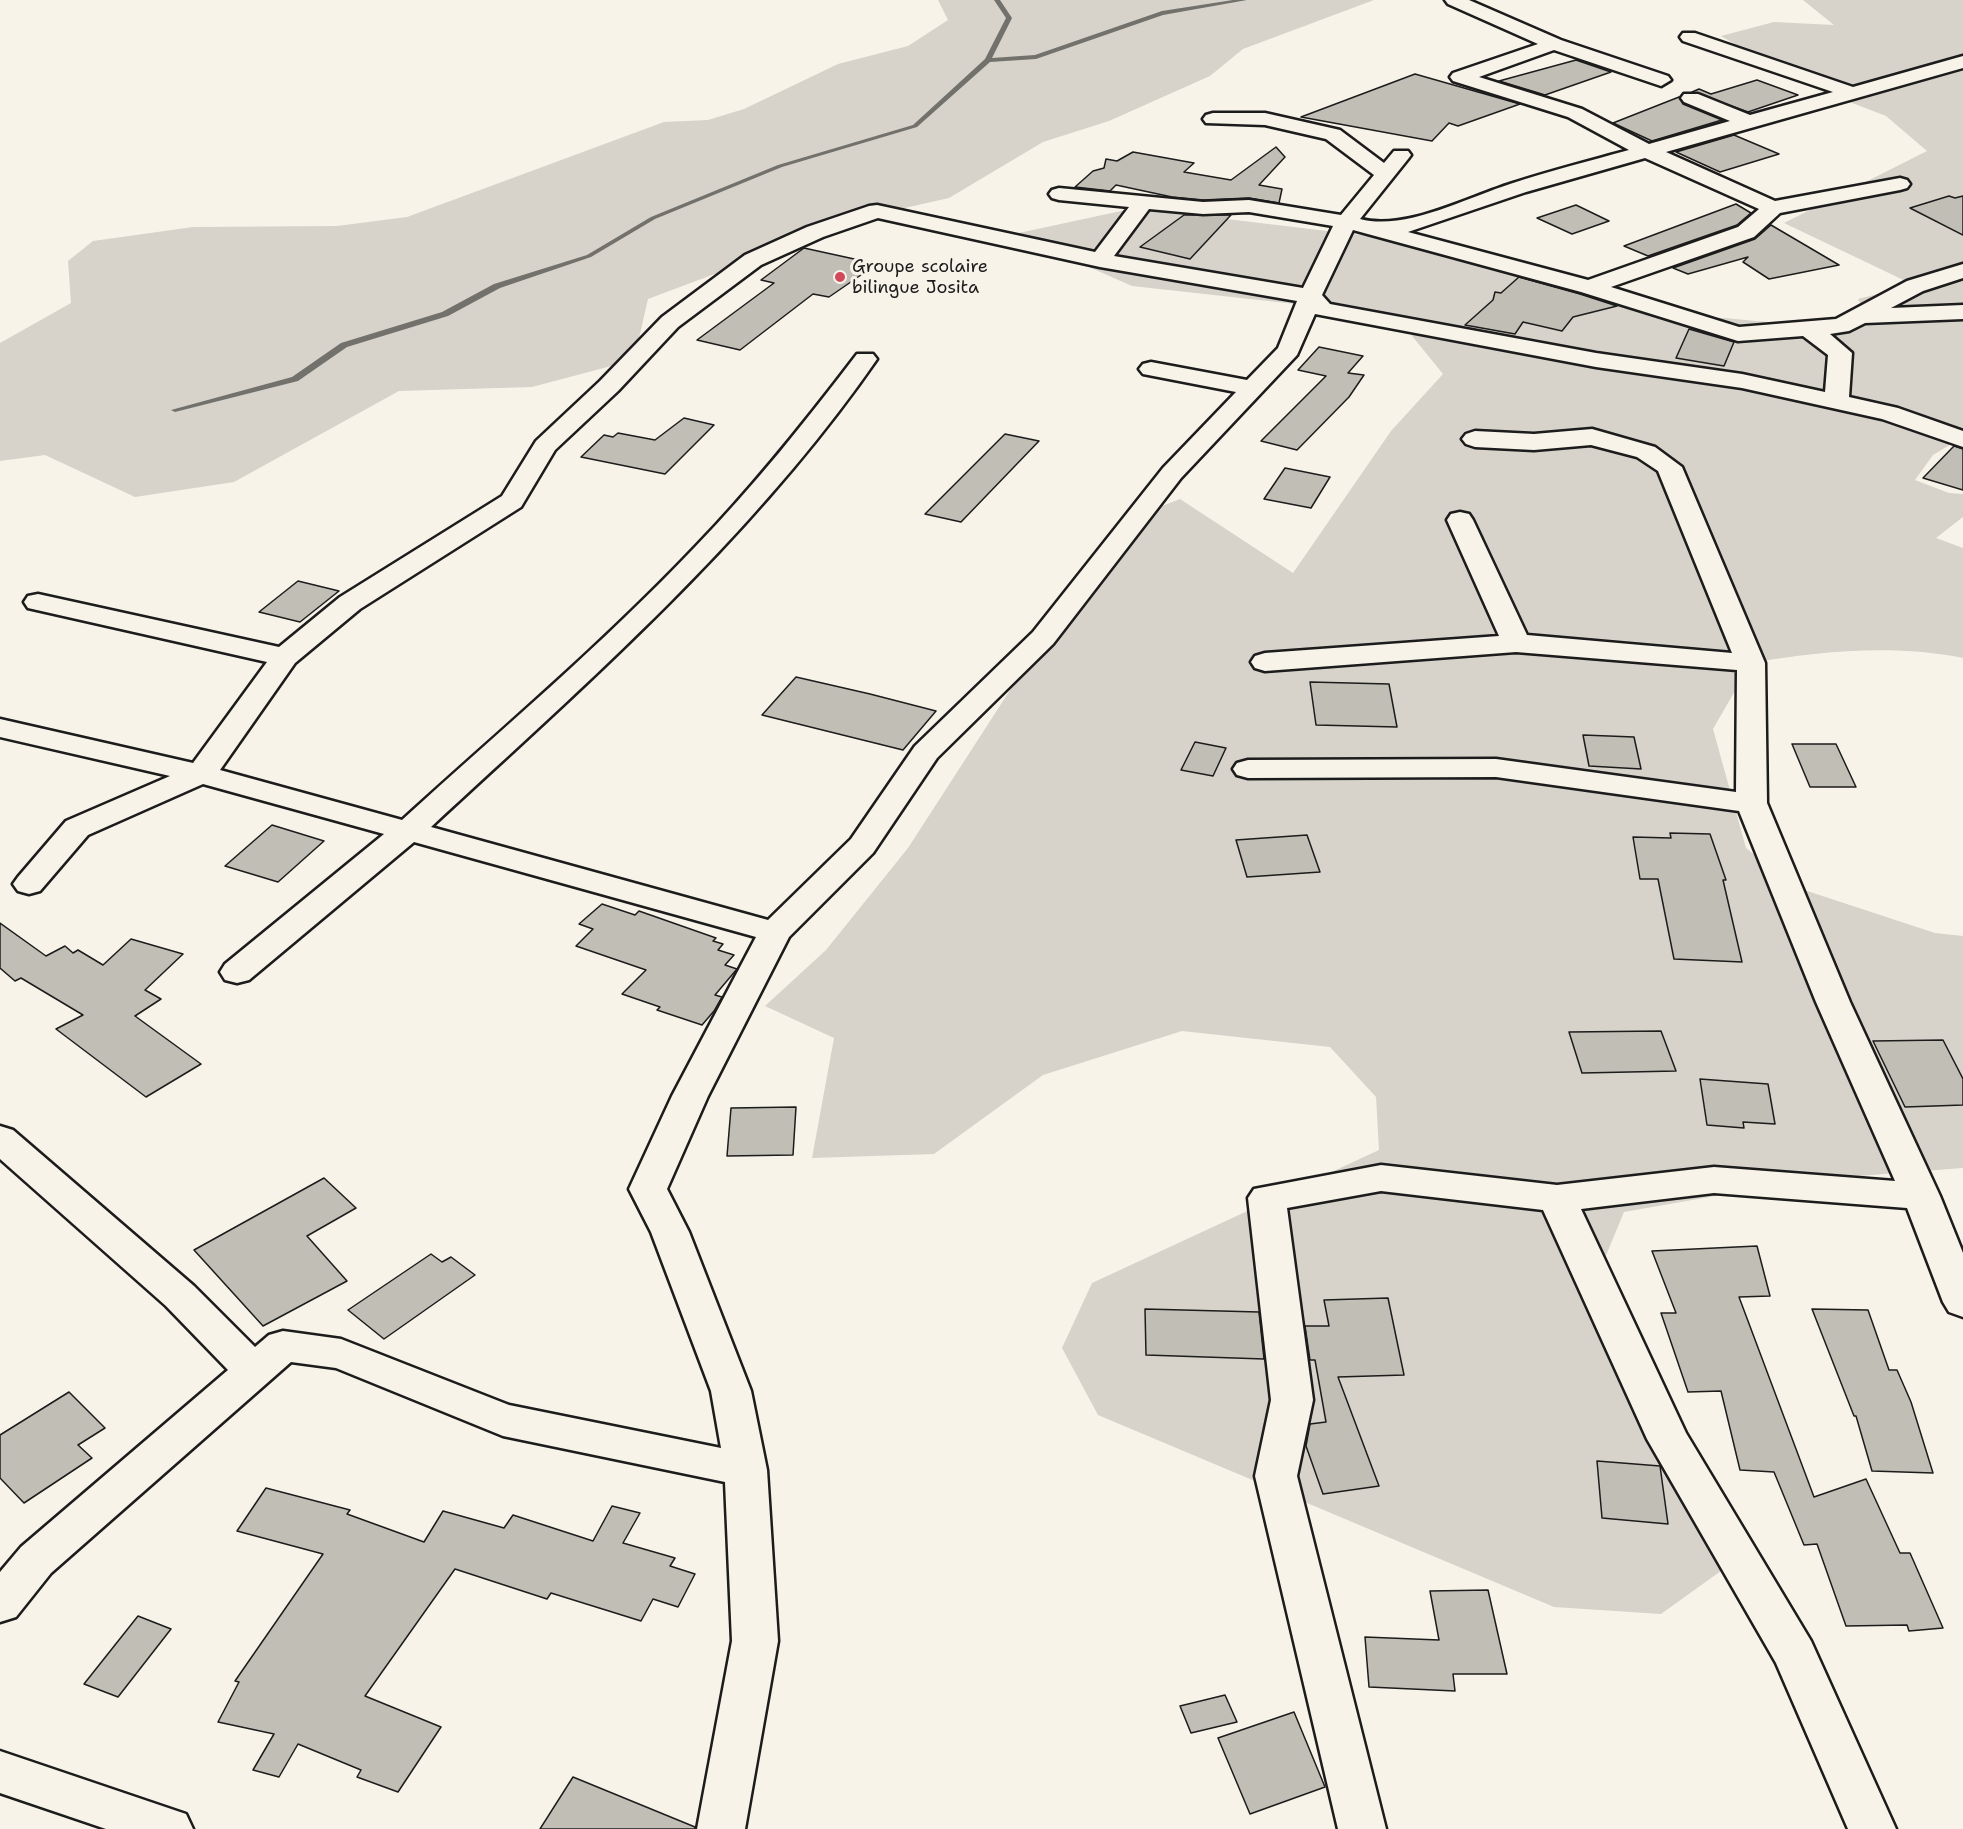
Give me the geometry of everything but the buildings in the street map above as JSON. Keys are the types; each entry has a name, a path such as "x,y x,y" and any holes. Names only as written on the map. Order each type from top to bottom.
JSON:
{"street":[{"path":"1454,0 1554,44 1661,80"},
{"path":"1689,37 1853,93"},
{"path":"1554,44 1460,77 1575,114 1648,152 1773,208"},
{"path":"1372,229 1412,225 1519,188 1963,62"},
{"path":"1692,98 1749,122"},
{"path":"1213,119 1265,119 1333,134 1386,174"},
{"path":"721,1829 755,1641 746,1470 731,1391 670,1232 648,1189 686,1105 775,932 862,846 926,752 1043,638 1173,473 1289,350 1310,297 1346,222 1401,155"},
{"path":"1589,287 1746,232 1773,208 1900,183"},
{"path":"1059,194 1203,208 1249,206 1346,222 1589,287 1738,334 1841,326 1915,286 1963,271"},
{"path":"1100,260 1144,202"},
{"path":"29,884 77,828 201,774 285,657 351,603 512,501 545,446 609,386 670,322 753,260 815,232 877,211 1100,260 1310,297 1323,309 1596,360 1742,381 1889,412 1963,439"},
{"path":"1859,316 1963,312"},
{"path":"1809,329 1840,353 1837,402"},
{"path":"237,972 408,831 577,677 705,553 800,446 865,359"},
{"path":"1151,369 1253,388"},
{"path":"1475,439 1534,442 1592,437 1646,452 1669,467 1751,663 1751,803 1833,1002 1921,1196 1963,1302"},
{"path":"1460,520 1516,643"},
{"path":"38,602 285,657"},
{"path":"1265,662 1516,643 1751,663"},
{"path":"0,728 201,774 775,932"},
{"path":"1248,769 1496,768 1751,803"},
{"path":"0,1139 180,1296 254,1371"},
{"path":"1362,1829 1275,1476 1292,1400 1267,1198 1382,1178 1557,1198 1714,1180 1921,1196"},
{"path":"1557,1198 1668,1440 1795,1655 1872,1829"},
{"path":"0,1602 36,1560 283,1346 341,1354 503,1420 746,1470"},
{"path":"0,1772 169,1829"}],"shaded area":[{"path":"938,0 1374,0 1243,49 1210,76 1109,121 1043,142 949,198 869,216 648,299 634,360 532,387 399,391 234,482 135,497 45,455 0,461 0,343 71,303 68,261 93,241 193,227 337,226 407,217 664,122 708,120 744,109 838,64 908,46 948,20"},
{"path":"1803,0 1963,0 1963,437 1933,455 1915,480 1949,493 1963,494 1963,517 1936,538 1963,548 1963,658 1884,650 1830,652 1751,663 1713,729 1746,848 1792,886 1935,933 1963,936 1963,1168 1806,1180 1624,1212 1600,1270 1708,1469 1732,1563 1661,1614 1554,1607 1098,1415 1062,1348 1092,1283 1379,1150 1376,1097 1330,1047 1182,1031 1043,1075 934,1154 812,1158 834,1038 765,1006 826,950 908,848 1118,523 1180,499 1293,573 1391,431 1443,374 1395,315 1132,286 1014,234 1135,208 1427,243 1663,316 1724,318 1854,330 1869,318 1858,299 1914,285 1784,223 1927,151 1886,116 1803,84 1721,36 1774,22 1834,25"}],"waterway":[{"path":"988,60 1009,18 997,0"},
{"path":"988,60 1036,57 1162,13 1244,0"},
{"path":"175,410 295,379 344,345 445,314 497,286 589,256 653,218 780,166 915,126 988,60"}],"place":[{"name":"Groupe scolaire bilingue Josita","path":"840,277"}]}
